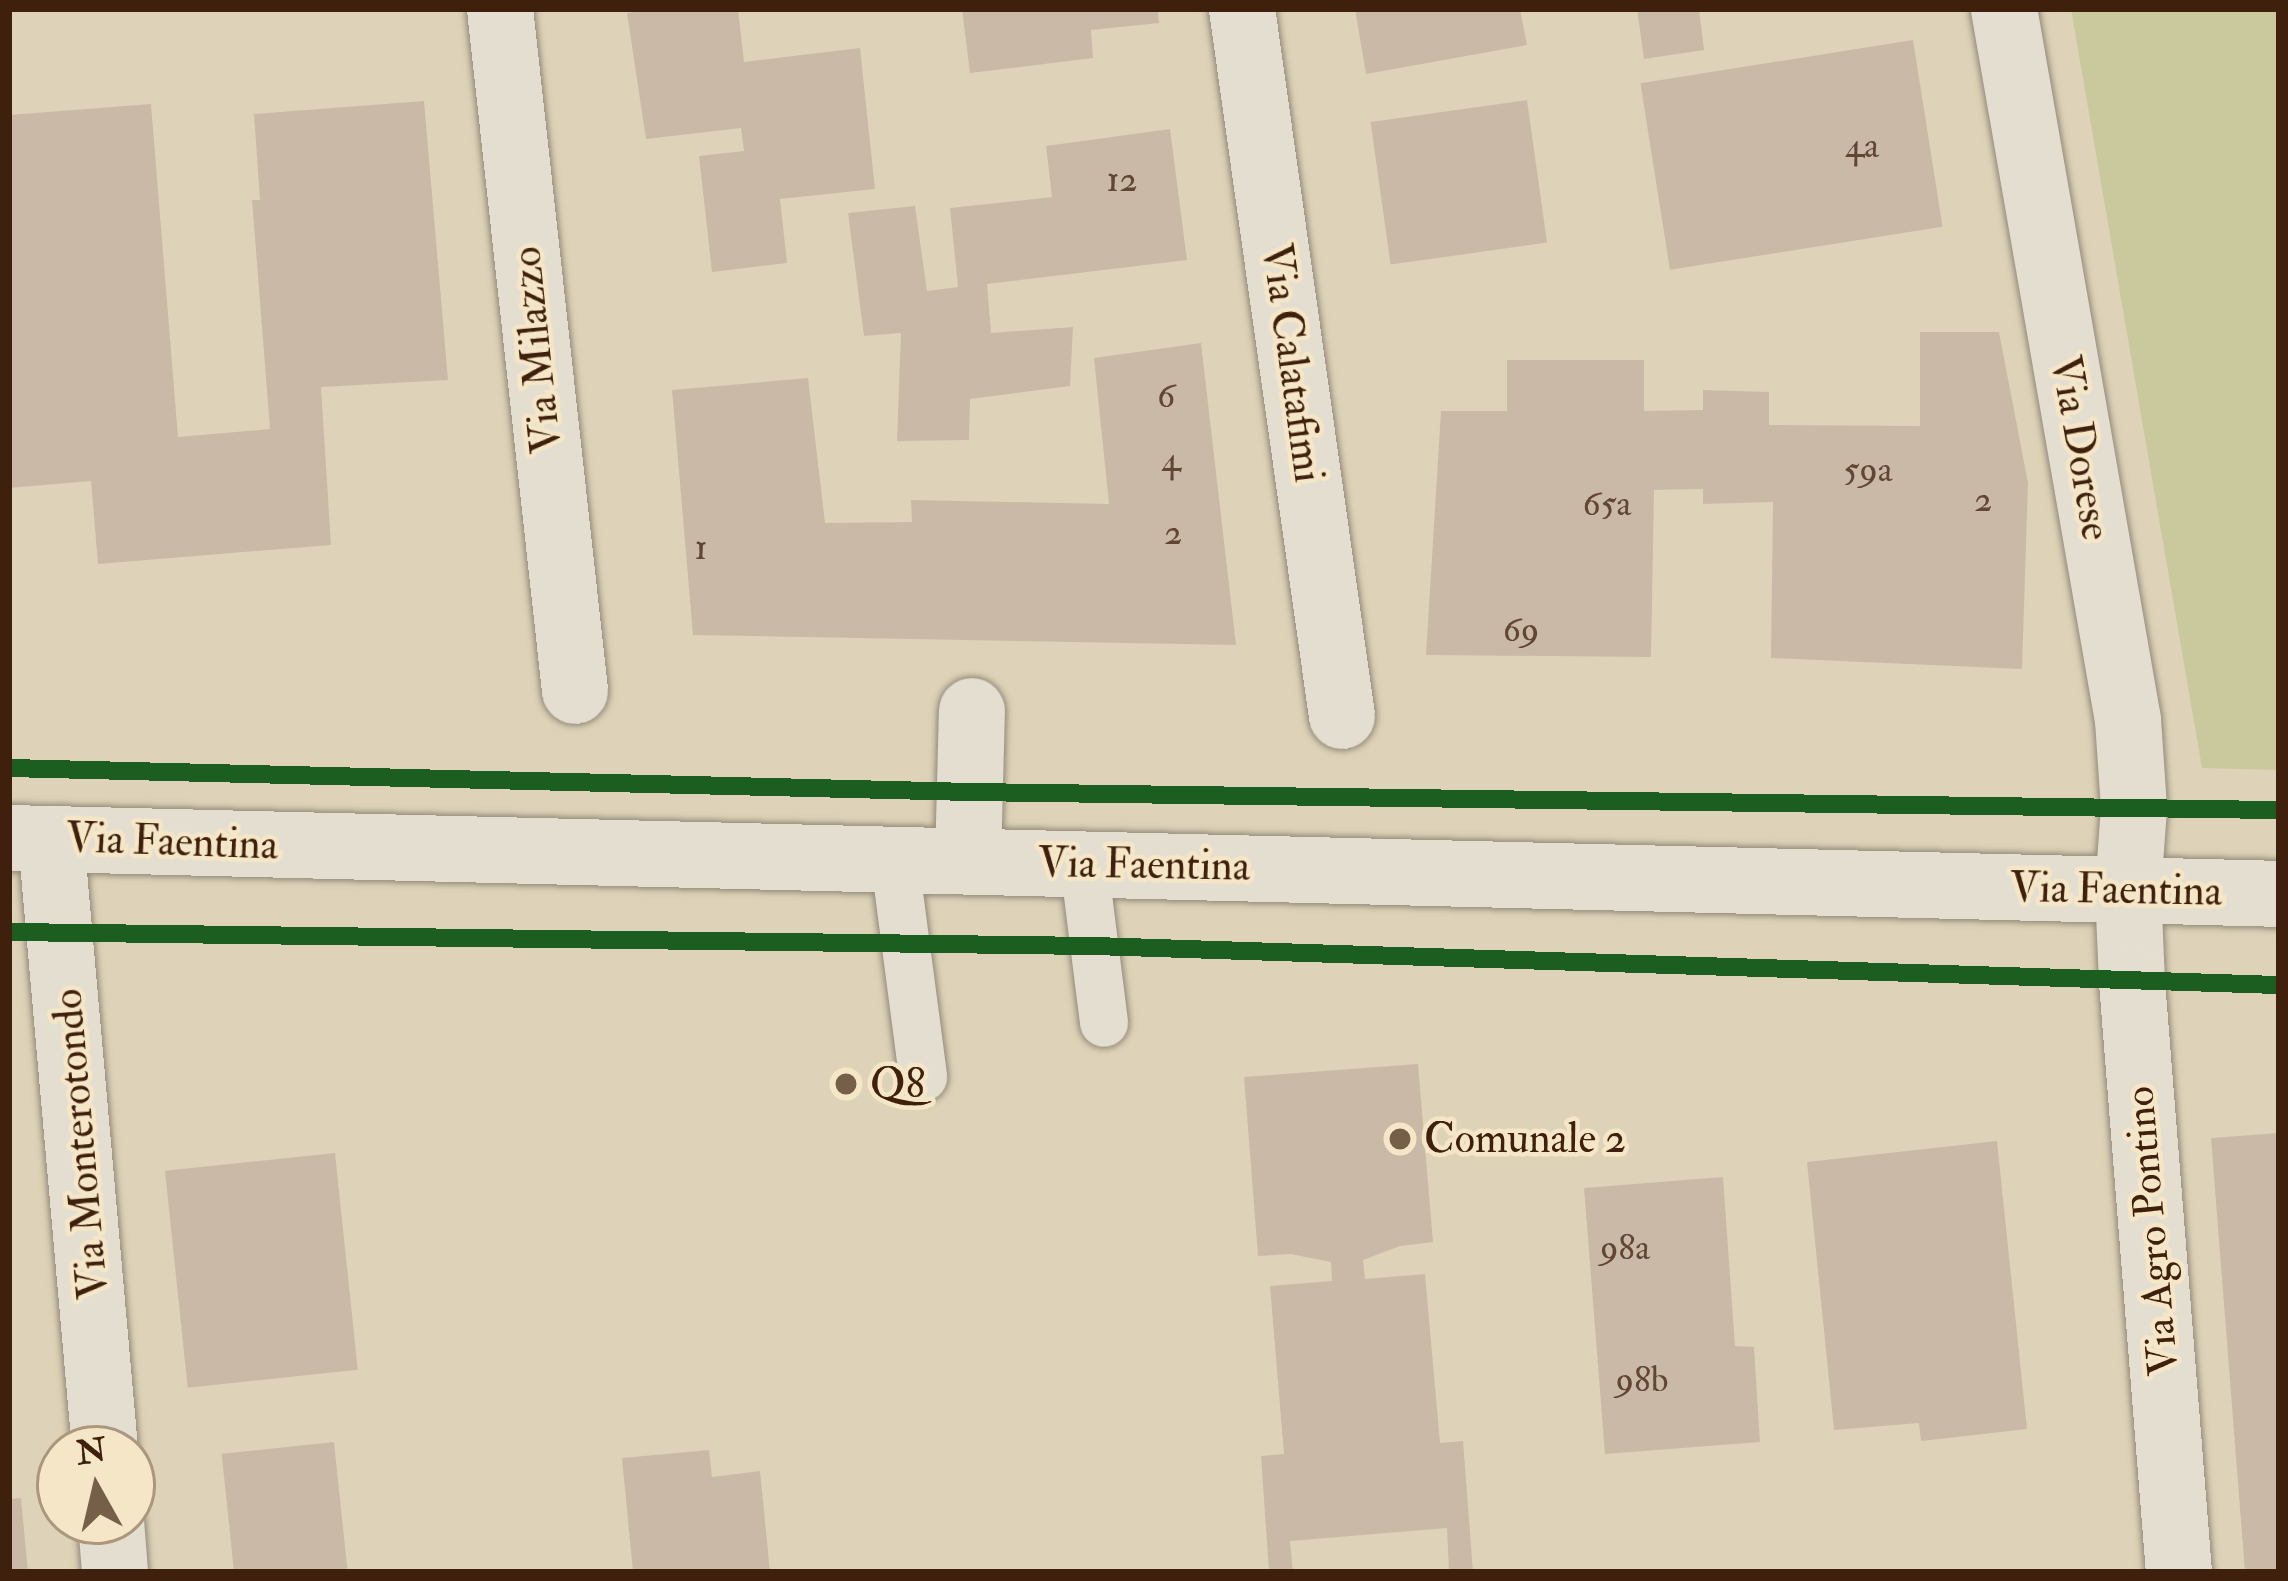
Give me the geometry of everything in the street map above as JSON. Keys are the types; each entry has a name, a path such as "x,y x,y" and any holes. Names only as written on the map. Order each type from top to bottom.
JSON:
{"street":[{"name":"Via Milazzo","path":"500,9 575,692"},
{"name":"Via Calatafimi","path":"1242,9 1342,716"},
{"name":"Via Dorese","path":"2004,9 2128,720 2134,808 2128,890"},
{"path":"968,861 972,711"},
{"name":"Via Faentina","path":"30,838 2279,894"},
{"name":"Via Monterotondo","path":"30,838 102,1425"},
{"name":"Via Agro Pontino","path":"2128,890 2179,1572"}],"lane":[{"path":"896,863 922,1077"},
{"path":"1084,864 1105,1023"}],"shaded area":[{"path":"2071,9 2279,9 2279,770 2202,768"}],"building":[{"path":"738,9 744,62 860,48 875,189 780,199 787,263 712,272 699,156 744,151 741,128 646,139 627,13"},
{"path":"962,9 1158,9 1159,23 1091,30 1093,58 970,73"},
{"path":"1355,9 1520,9 1527,45 1366,74"},
{"path":"1637,9 1699,9 1704,50 1644,59"},
{"path":"1913,40 1943,227 1670,270 1640,83"},
{"path":"1527,100 1547,243 1391,265 1371,122"},
{"path":"424,101 448,380 321,387 331,545 98,564 91,481 9,488 9,115 151,104 178,437 270,429 252,200 260,200 254,114"},
{"path":"1170,129 1187,260 987,284 991,333 1073,327 1070,386 970,399 969,440 897,441 901,333 864,336 848,213 915,206 927,291 958,287 950,208 1052,197 1046,146"},
{"path":"1920,332 1999,332 2028,483 2022,669 1771,658 1773,502 1703,504 1703,489 1654,490 1651,657 1426,655 1441,411 1507,411 1507,360 1644,360 1644,411 1703,410 1703,390 1769,392 1769,425 1920,426"},
{"path":"1201,343 1236,645 693,635 672,390 808,378 825,523 912,522 911,500 1109,504 1094,358"},
{"path":"1418,1064 1433,1242 1400,1246 1363,1260 1365,1279 1425,1274 1440,1443 1463,1441 1473,1572 1449,1572 1447,1528 1290,1541 1293,1572 1269,1572 1261,1456 1284,1454 1270,1286 1332,1281 1331,1262 1291,1254 1258,1256 1244,1077"},
{"path":"2279,1133 2279,1572 2245,1572 2211,1138"},
{"path":"1997,1141 2027,1429 1921,1441 1919,1423 1834,1430 1807,1162"},
{"path":"335,1153 358,1370 188,1388 165,1171"},
{"path":"1723,1177 1735,1346 1754,1347 1760,1442 1605,1454 1584,1188"},
{"path":"334,1442 348,1572 234,1572 222,1454"},
{"path":"709,1450 712,1477 760,1471 770,1572 633,1572 622,1458"},
{"path":"21,1498 28,1572 9,1572 9,1499"}],"cycle path":[{"path":"9,768 970,792 2279,810"},
{"path":"9,932 1095,946 2279,985"}],"place":[{"name":"Q8","path":"846,1084"},
{"name":"Comunale 2","path":"1400,1139"}]}
